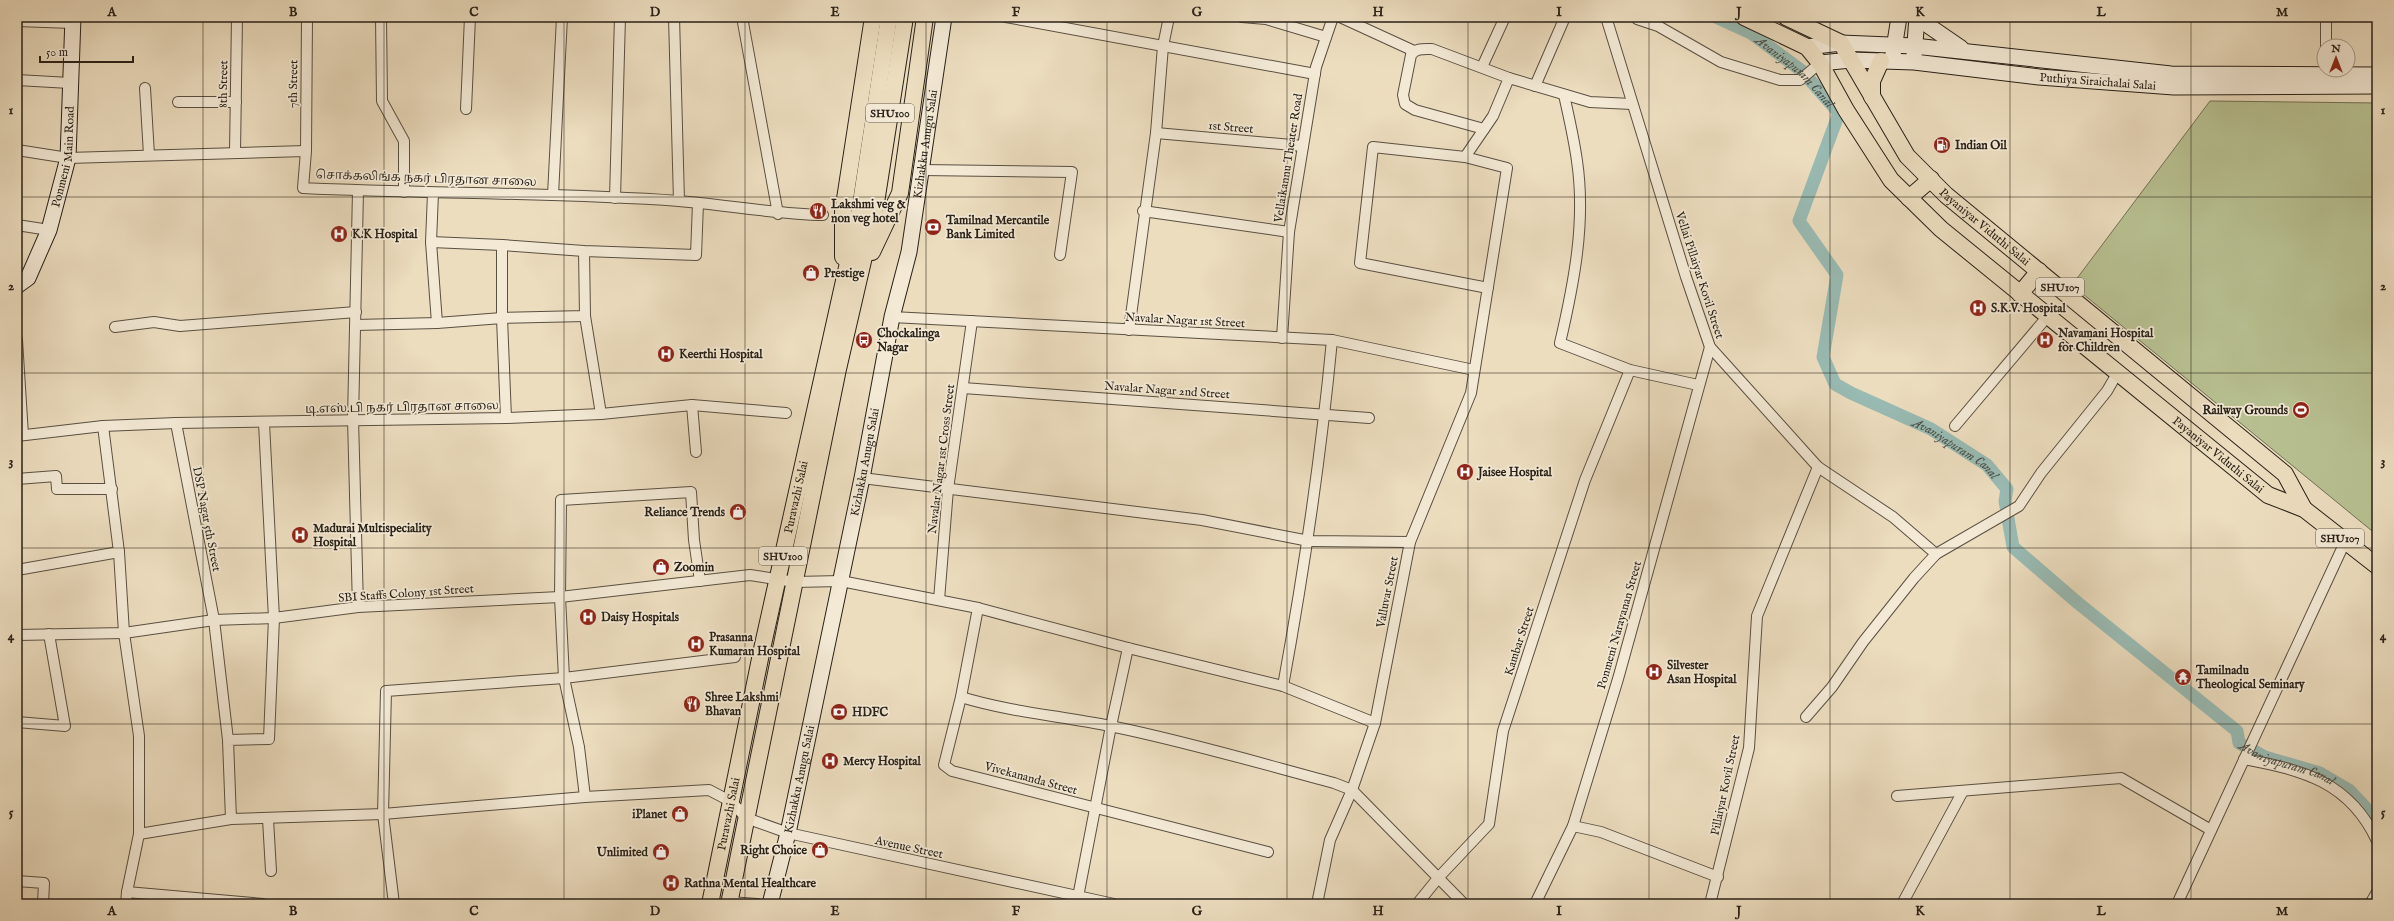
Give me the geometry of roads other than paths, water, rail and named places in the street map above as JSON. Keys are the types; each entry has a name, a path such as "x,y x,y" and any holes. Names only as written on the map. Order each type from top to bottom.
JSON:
{"main road":[{"path":"843,286 843,212 873,17"},
{"name":"SHU100","path":"868,209 889,17"},
{"name":"SHU100","path":"868,209 905,17"},
{"path":"860,279 900,193 925,17"},
{"path":"1744,17 1807,47"},
{"path":"1786,17 1841,43"},
{"name":"Payaniyar Viduthi Salai","path":"1841,43 1907,156 1946,195 2285,474 2304,509"},
{"name":"Payaniyar Viduthi Salai","path":"1807,47 1820,63 1846,110 1891,180 1941,230 2268,495 2304,509 2377,566"},
{"path":"1872,97 1872,80 1886,62"},
{"path":"1909,198 1931,179"},
{"name":"Puravazhi Salai","path":"710,904 778,578 843,286 868,209"},
{"name":"Puravazhi Salai","path":"729,903 838,369 860,279 868,209"},
{"path":"2020,294 2040,271"}],"street":[{"name":"8th Street","path":"235,152 237,17"},
{"name":"7th Street","path":"306,151 307,17"},
{"path":"382,17 382,101 404,141 404,192"},
{"path":"466,109 470,17"},
{"path":"553,195 562,17"},
{"path":"615,198 620,17"},
{"path":"674,17 679,201"},
{"path":"742,17 778,214"},
{"name":"Kizhakku Anugu Salai","path":"770,904 788,833 841,581 892,317 909,252 944,17"},
{"path":"1006,17 1315,74"},
{"path":"1128,330 1156,133 1163,46 1169,17"},
{"path":"1242,17 1266,19 1326,37"},
{"name":"Vellaikannu Theater Road","path":"1144,211 1289,232 1315,74 1333,17"},
{"path":"1340,17 1414,51 1432,49 1509,78 1590,102 1632,104"},
{"path":"1482,67 1505,17"},
{"path":"1535,86 1565,17"},
{"name":"Vellai Pillaiyar Kovil Street","path":"1606,17 1632,104 1710,347 1818,467 1893,517 1936,554"},
{"path":"1914,62 1917,17"},
{"path":"1921,17 1926,24 1946,40 1964,51"},
{"path":"2326,17 2326,38"},
{"path":"1637,19 1658,26 1721,62 1780,80 1804,76 1820,63"},
{"path":"1869,43 1891,32 1899,19"},
{"path":"1886,62 1894,46 1899,19"},
{"path":"17,21 72,20"},
{"name":"Ponmeni Main Road","path":"17,286 28,278 49,230 68,158 72,20"},
{"name":"Puthiya Siraichalai Salai","path":"1807,47 1841,43 1914,46 2013,58 2171,74 2316,72"},
{"path":"1414,51 1411,55 1403,95 1405,104 1415,110 1484,130"},
{"name":"Puthiya Siraichalai Salai","path":"1820,63 1852,60 1914,62 2039,77 2174,87 2377,86"},
{"name":"Puthiya Siraichalai Salai","path":"2356,74 2377,75"},
{"path":"1488,288 1360,262 1373,148 1465,157 1493,116 1509,78"},
{"path":"17,80 70,83"},
{"path":"145,88 148,155"},
{"path":"1564,95 1578,162 1580,227 1574,282 1560,343 1630,370 1698,385"},
{"path":"178,102 236,102"},
{"name":"1st Street","path":"1156,133 1303,146"},
{"path":"17,150 68,158 306,151"},
{"name":"சொக்கலிங்க நகர் பிரதான சாலை","path":"306,151 303,188 358,191 553,195 679,201 778,214 823,215"},
{"name":"Valluvar Street","path":"1317,904 1330,840 1352,790 1375,723 1410,542 1470,393 1507,168 1465,157"},
{"path":"921,170 1072,172 1060,255"},
{"path":"358,191 353,419 358,607"},
{"path":"433,193 431,242 437,323"},
{"path":"431,242 584,251 696,255 698,203"},
{"path":"17,226 49,230"},
{"path":"1282,338 1289,232"},
{"path":"502,245 502,318 506,418"},
{"path":"584,251 585,316 601,414"},
{"path":"115,327 154,322 180,326 356,312"},
{"path":"356,325 437,323 502,318 585,316"},
{"name":"Navalar Nagar 1st Street","path":"892,317 1332,340 1474,370"},
{"path":"1955,426 2047,317"},
{"name":"Navalar Nagar 1st Cross Street","path":"939,600 948,489 972,321"},
{"path":"17,340 20,436"},
{"path":"1283,686 1308,541 1325,415 1332,340"},
{"name":"Ponmeni Narayanan Street","path":"1535,904 1573,826 1618,679 1698,385 1710,347"},
{"name":"Kambar Street","path":"1417,904 1439,877 1489,824 1503,731 1585,480 1630,370"},
{"path":"1806,717 1832,687 1863,642 1914,578 1936,554 2003,517 2019,506 2041,473 2108,391 2118,372"},
{"name":"Navalar Nagar 2nd Street","path":"963,388 1369,418"},
{"path":"692,406 696,452"},
{"name":"டி.எஸ்.பி நகர் பிரதான சாலை","path":"20,436 103,426 176,423 264,423 353,419 506,418 601,414 692,406 786,413"},
{"name":"DSP Nagar 5th Street","path":"176,423 214,620 228,740 231,819"},
{"path":"228,740 269,739 274,618 264,423"},
{"path":"103,426 119,552 124,633 139,736 139,834 126,904"},
{"name":"Pillaiyar Kovil Street","path":"1710,904 1750,748 1757,616 1818,467"},
{"path":"17,479 56,476 57,489 112,489"},
{"path":"862,478 1202,520 1308,541 1410,542"},
{"path":"139,834 231,819 268,819 383,814 585,797 579,747 564,678 560,597 561,500 691,492 694,540 700,581"},
{"path":"2177,904 2345,542"},
{"path":"17,570 119,552"},
{"name":"SBI Staffs Colony 1st Street","path":"17,635 124,633 214,620 274,618 358,607 560,597 750,575 778,578 795,582 841,581 978,608 1128,648 1283,686 1375,723"},
{"name":"Vivekananda Street","path":"978,608 961,697 944,765 952,772 1268,852"},
{"path":"17,722 65,726 49,634"},
{"path":"1078,897 1111,726 1128,648"},
{"path":"394,904 383,814 386,690 564,678 735,657"},
{"path":"961,697 983,704 1111,726 1194,745 1334,783 1352,790 1464,904"},
{"path":"2244,759 2292,768 2340,791 2370,825 2377,841"},
{"path":"1897,796 2121,778 2211,830"},
{"name":"Avenue Street","path":"585,797 709,790 732,802 746,818 788,833 1114,904"},
{"path":"1902,904 1963,791"},
{"path":"268,819 271,871"},
{"path":"1573,826 1601,832 1718,877"},
{"path":"17,881 44,883 44,904"},
{"path":"128,892 263,904"},
{"path":"2370,904 2377,892"},
{"path":"729,903 757,904"}],"waterway":[{"name":"Avaniyapuram Canal","path":"1716,17 1751,33 1802,71 1839,113 1799,221 1837,275 1823,357 1835,384 1851,393 1931,429 1987,465 2007,489 2005,501 2013,547 2078,603 2237,731 2239,743 2265,757 2320,773 2349,790 2377,820"}],"place":[{"name":"Indian Oil","path":"1942,145"},
{"name":"Lakshmi veg & non veg hotel","path":"818,211"},
{"name":"Tamilnad Mercantile Bank Limited","path":"933,227"},
{"name":"K.K Hospital","path":"339,234"},
{"name":"Prestige","path":"811,273"},
{"name":"S.K.V. Hospital","path":"1978,308"},
{"name":"Chockalinga Nagar","path":"864,340"},
{"name":"Navamani Hospital for Children","path":"2045,340"},
{"name":"Keerthi Hospital","path":"666,354"},
{"name":"Railway Grounds","path":"2301,410"},
{"name":"Jaisee Hospital","path":"1465,472"},
{"name":"Reliance Trends","path":"738,512"},
{"name":"Madurai Multispeciality Hospital","path":"300,535"},
{"name":"Zoomin","path":"661,567"},
{"name":"Daisy Hospitals","path":"588,617"},
{"name":"Prasanna Kumaran Hospital","path":"696,644"},
{"name":"Silvester Asan Hospital","path":"1654,672"},
{"name":"Tamilnadu Theological Seminary","path":"2183,677"},
{"name":"Shree Lakshmi Bhavan","path":"692,704"},
{"name":"HDFC","path":"839,712"},
{"name":"Mercy Hospital","path":"830,761"},
{"name":"iPlanet","path":"680,814"},
{"name":"Right Choice","path":"820,850"},
{"name":"Unlimited","path":"661,852"},
{"name":"Rathna Mental Healthcare","path":"671,883"}]}
